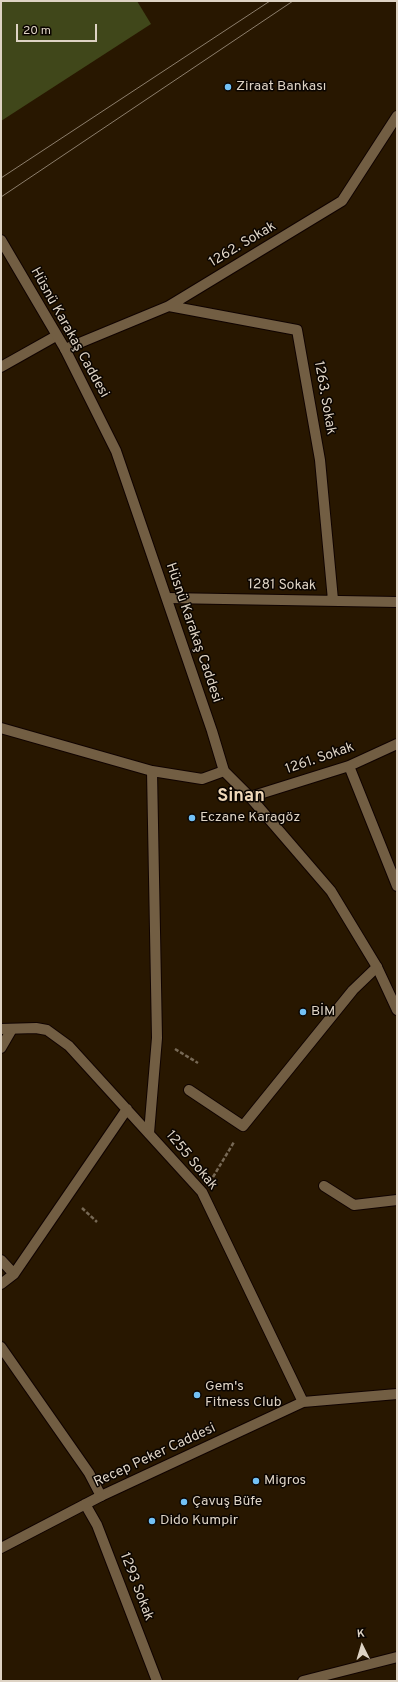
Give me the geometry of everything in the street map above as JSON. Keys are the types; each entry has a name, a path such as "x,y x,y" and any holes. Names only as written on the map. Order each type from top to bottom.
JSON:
{"street":[{"name":"1262. Sokak","path":"65,349 169,306 342,201 397,116"},
{"name":"Hüsnü Karakaş Caddesi","path":"1,240 65,349 116,451 224,770 331,891 377,967 397,1010"},
{"name":"1263. Sokak","path":"169,306 298,330 320,460 333,600"},
{"path":"1,367 56,336"},
{"name":"1281 Sokak","path":"167,598 397,602"},
{"path":"1,728 152,770 202,779 224,770"},
{"name":"1261. Sokak","path":"250,798 349,766 397,744"},
{"path":"349,766 397,886"},
{"path":"149,1133 157,1038 152,770"},
{"path":"189,1090 243,1126 353,990 377,967"},
{"name":"1255 Sokak","path":"1,1029 36,1028 46,1030 69,1046 202,1192 303,1402"},
{"path":"1,1048 12,1029"},
{"path":"1,1284 14,1274 127,1109"},
{"path":"324,1186 354,1205 397,1200"},
{"path":"1,1260 14,1274"},
{"path":"1,1347 89,1473 101,1496"},
{"name":"Recep Peker Caddesi","path":"1,1548 101,1496 303,1402 397,1394"},
{"name":"1293 Sokak","path":"85,1504 98,1525 157,1681"},
{"path":"303,1681 397,1657"}],"path":[{"path":"157,1038 198,1063"},
{"path":"210,1182 243,1126"}],"green space":[{"path":"1,1 137,1 151,24 1,121"}],"tram line":[{"path":"1,178 270,1"},
{"path":"1,197 293,1"}],"place":[{"name":"Ziraat Bankası","path":"228,87"},
{"name":"Eczane Karagöz","path":"192,818"},
{"name":"BİM","path":"303,1012"},
{"name":"Gem's Fitness Club","path":"197,1395"},
{"name":"Migros","path":"256,1481"},
{"name":"Çavuş Büfe","path":"184,1502"},
{"name":"Dido Kumpir","path":"152,1521"}],"district":[{"name":"Sinan","path":"241,797"}]}
